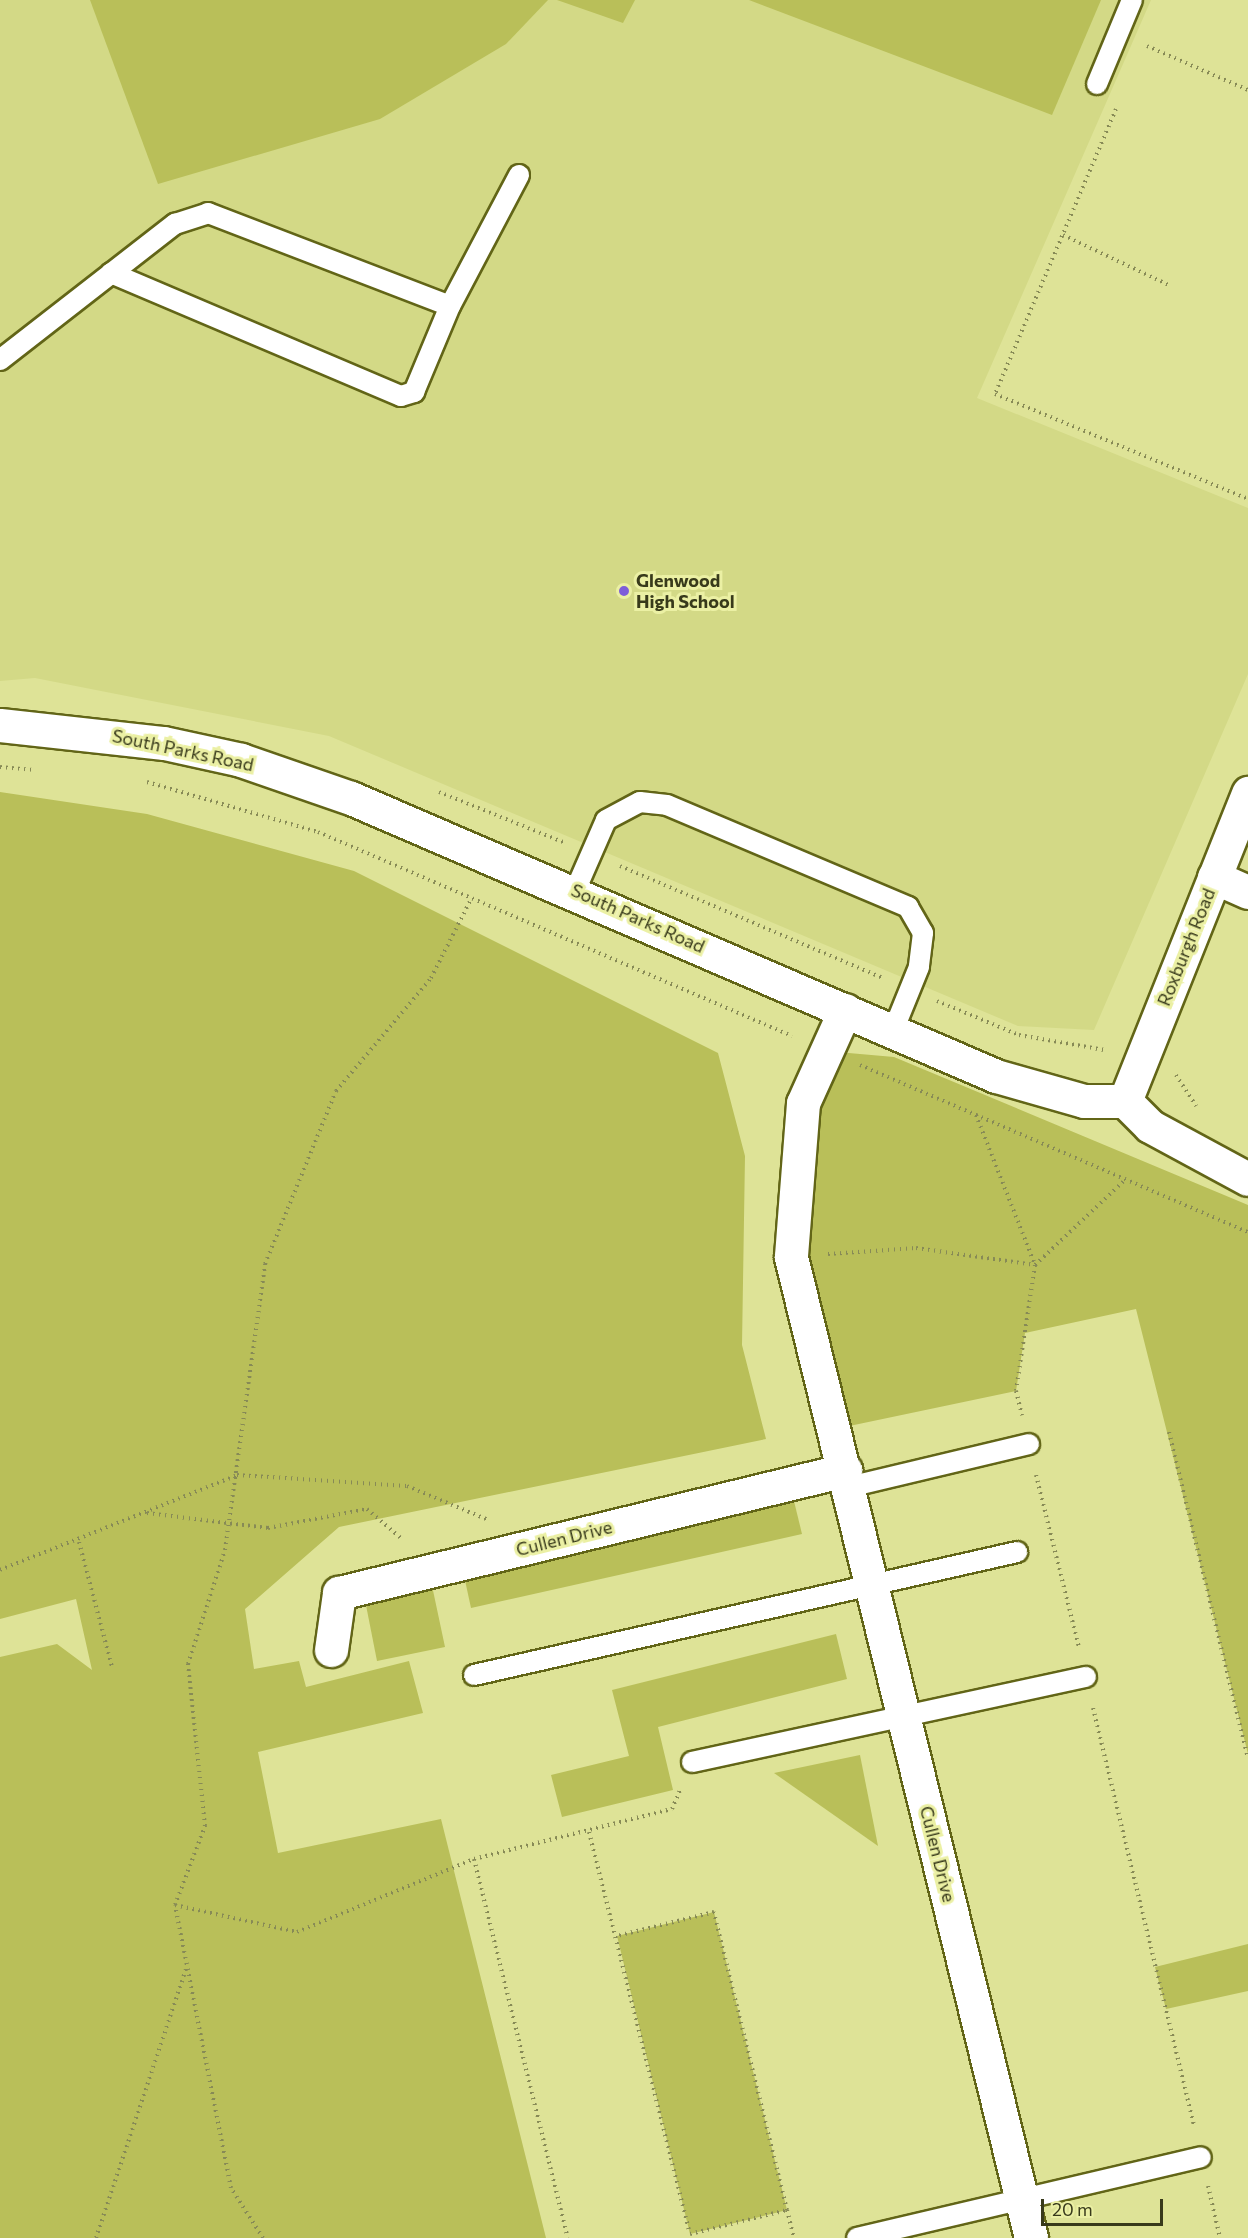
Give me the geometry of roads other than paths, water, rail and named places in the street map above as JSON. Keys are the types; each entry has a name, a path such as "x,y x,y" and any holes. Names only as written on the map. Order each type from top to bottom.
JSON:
{"street":[{"name":"South Parks Road","path":"0,725 76,729 241,760 351,798 575,891 844,1010 1040,1092 1084,1101 1125,1101"},
{"name":"Roxburgh Road","path":"1125,1101 1248,793"},
{"path":"1214,877 1248,892"},
{"name":"Cullen Drive","path":"844,1010 803,1104 791,1257 874,1584 1031,2238"},
{"path":"1125,1101 1150,1126 1248,1179"},
{"name":"Cullen Drive","path":"331,1650 339,1593 436,1569 847,1478"}],"lane":[{"path":"1097,84 1132,0"},
{"path":"111,273 401,396 414,392 450,306 519,175"},
{"path":"0,360 175,224 208,213 450,306"},
{"path":"575,891 606,820 640,802 667,805 908,908 923,933 919,967 893,1031"},
{"path":"847,1478 1029,1444"},
{"path":"474,1675 1017,1552"},
{"path":"692,1762 1086,1677"},
{"path":"857,2238 1201,2157"}],"place":[{"name":"Glenwood High School","path":"624,591"}]}
